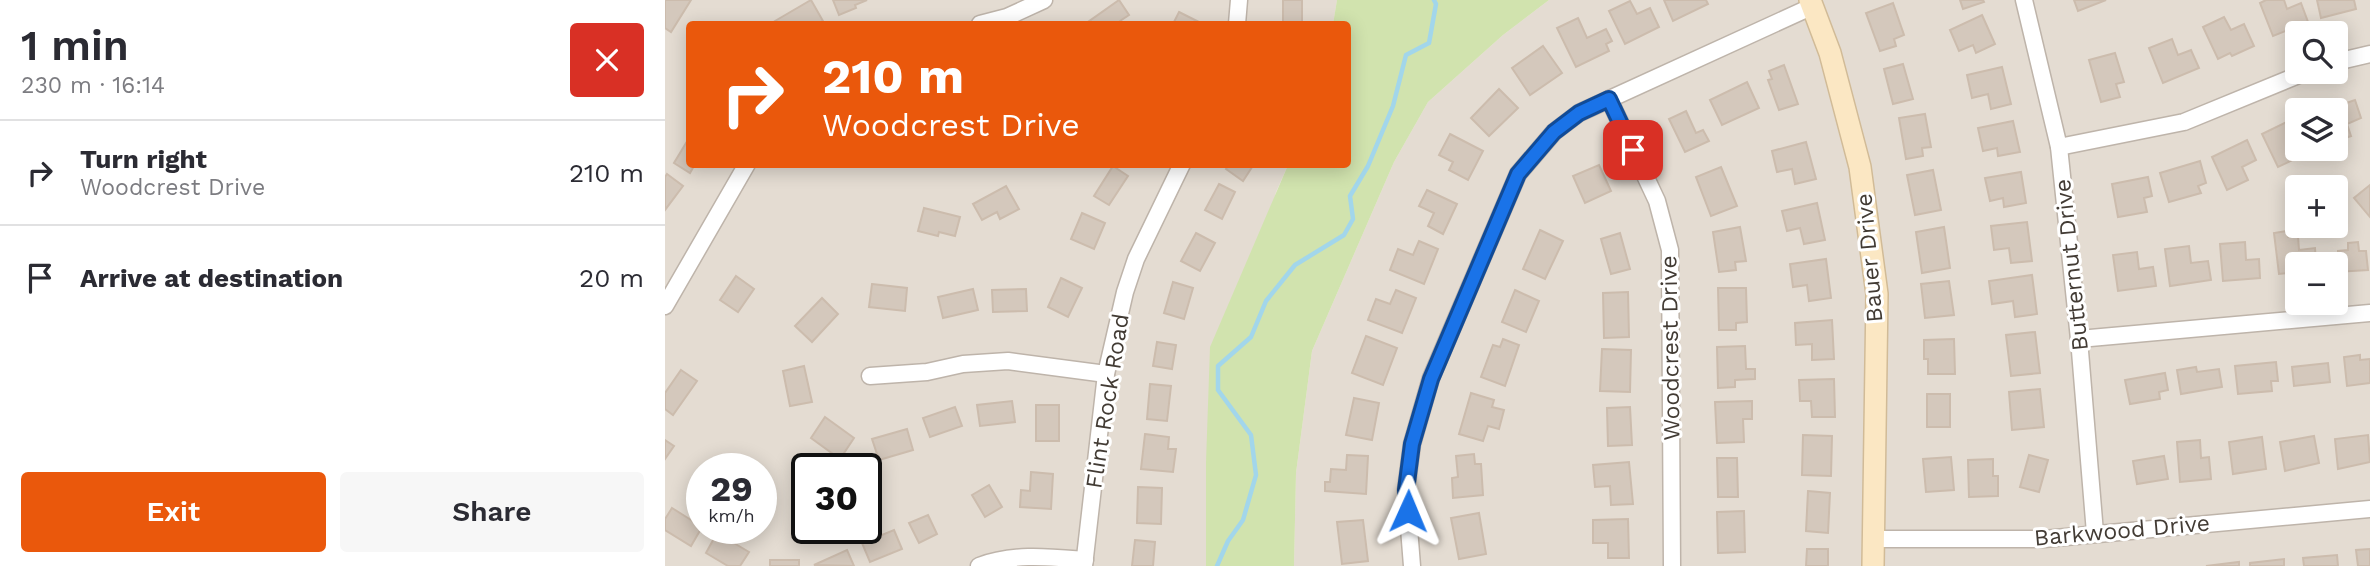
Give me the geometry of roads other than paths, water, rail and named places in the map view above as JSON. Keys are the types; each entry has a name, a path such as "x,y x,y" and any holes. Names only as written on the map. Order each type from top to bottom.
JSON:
{"street":[{"path":"992,21 1044,0"},
{"path":"1237,21 1239,0"},
{"name":"Butternut Drive","path":"2024,0 2059,147 2095,533"},
{"path":"1412,566 1406,490 1412,444 1431,379 1518,174 1554,132 1579,113 1812,3"},
{"name":"Bauer Drive","path":"1812,3 1830,53 1860,167 1877,294 1873,566"},
{"path":"2348,59 2370,54"},
{"path":"2059,147 2184,122 2285,81"},
{"name":"Woodcrest Drive","path":"1609,99 1657,201 1670,250 1672,566"},
{"path":"665,306 745,168"},
{"name":"Flint Rock Road","path":"1084,563 1106,374 1125,292 1136,259 1180,168"},
{"path":"2079,339 2370,313"},
{"path":"870,376 927,372 963,364 1008,361 1106,374"},
{"name":"Barkwood Drive","path":"1874,539 2043,539 2370,509"},
{"path":"979,566 994,560 1037,556 1084,563"}],"waterway":[{"path":"1217,566 1228,541 1243,520 1256,475 1251,435 1218,390 1218,366 1251,337 1266,301 1295,265 1344,235 1353,219 1350,196 1368,166 1393,106 1406,55 1429,43 1436,4 1434,0"}]}
